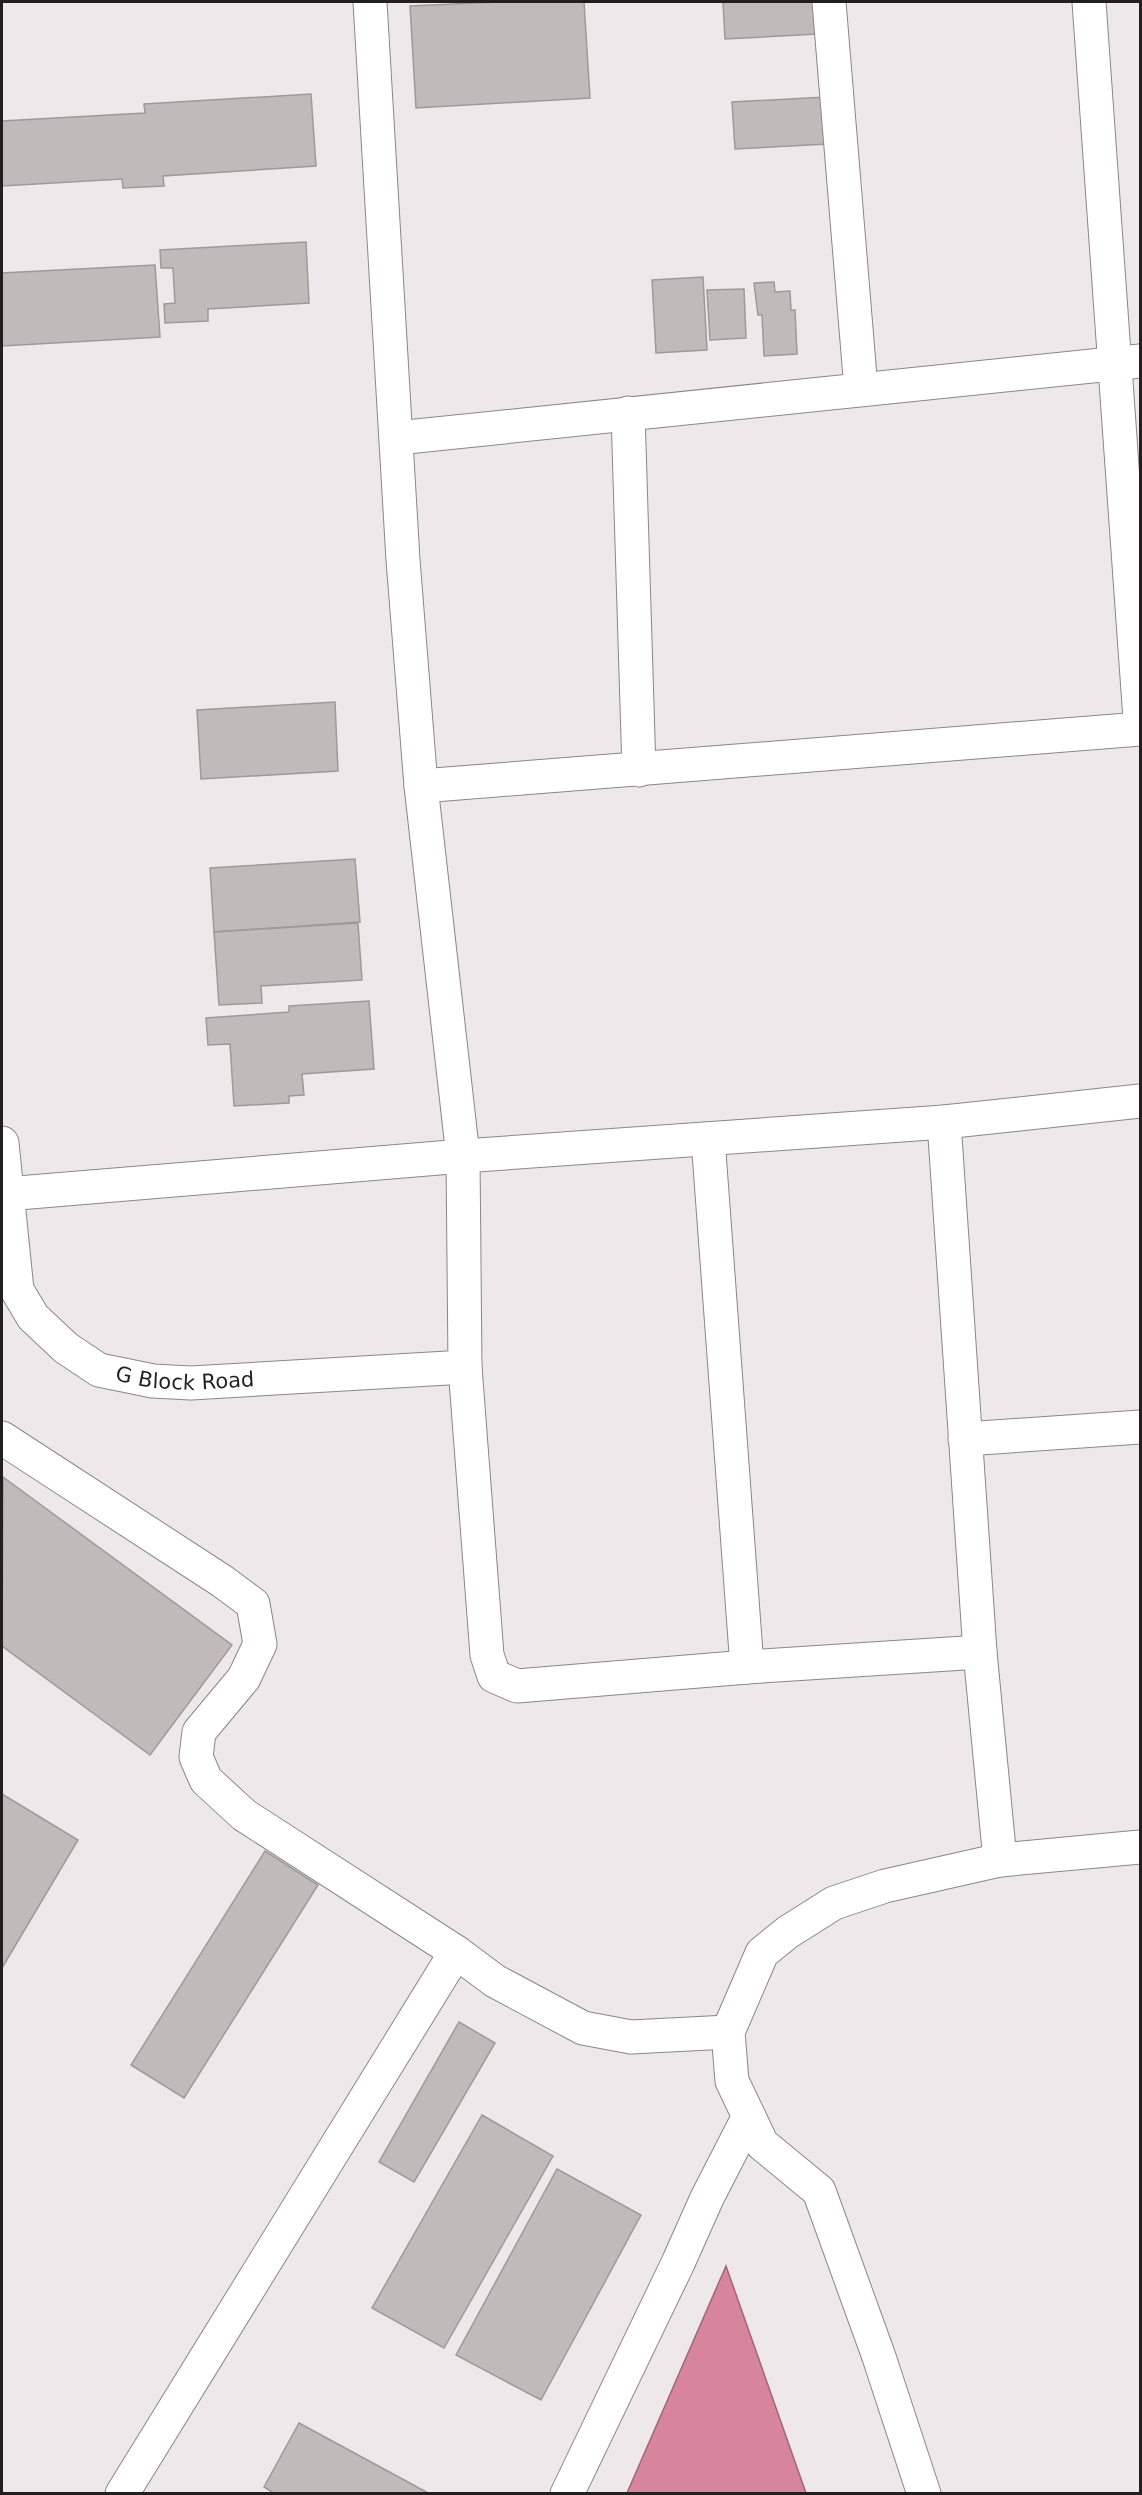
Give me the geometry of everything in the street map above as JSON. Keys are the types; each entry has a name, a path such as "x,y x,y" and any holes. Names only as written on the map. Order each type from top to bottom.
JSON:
{"street":[{"path":"370,2 403,560 421,786 463,1156 465,1367 488,1655 494,1676 517,1686 747,1666 980,1652"},
{"path":"829,2 861,389"},
{"path":"1089,2 1127,362 1140,719"},
{"path":"397,438 1127,362"},
{"path":"628,413 639,770"},
{"path":"421,786 1140,729"},
{"path":"6,1194 463,1156 944,1122 1140,1101"},
{"path":"944,1122 980,1652 1000,1860"},
{"path":"708,1139 747,1666"},
{"name":"G Block Road","path":"2,1143 16,1290 33,1317 66,1348 99,1370 153,1382 191,1383 465,1367"},
{"path":"965,1439 1140,1427"},
{"path":"2,1438 222,1581 253,1605 260,1644 244,1678 199,1732 196,1757 206,1780 244,1815 456,1952 495,1981 583,2028 631,2037 728,2032"},
{"path":"924,2493 879,2357 819,2191 762,2144 732,2081 728,2032 762,1953 788,1932 834,1903 885,1886 1000,1860 1140,1847"},
{"path":"122,2493 456,1952"},
{"path":"567,2493 678,2264 707,2198 748,2118"}],"shaded area":[{"path":"726,2266 806,2493 627,2493"}],"building":[{"path":"497,2 584,2 590,98 416,108 410,6"},
{"path":"723,2 817,2 818,34 725,39"},
{"path":"311,94 316,166 163,176 164,186 123,188 122,179 2,186 2,121 145,113 144,104"},
{"path":"826,97 828,144 735,149 732,102"},
{"path":"306,242 309,303 208,309 208,321 165,323 164,304 175,303 173,268 161,268 160,250"},
{"path":"155,265 160,337 2,346 2,273"},
{"path":"703,277 707,350 656,353 652,280"},
{"path":"774,282 775,292 790,291 791,310 795,310 797,354 764,356 762,315 758,315 754,283"},
{"path":"744,289 746,338 710,340 707,290"},
{"path":"335,702 338,771 201,779 197,710"},
{"path":"355,859 360,922 214,932 210,868"},
{"path":"358,923 362,980 261,986 262,1003 219,1005 214,932"},
{"path":"369,1001 374,1069 302,1074 304,1095 289,1096 289,1103 234,1106 230,1044 208,1045 206,1018 289,1012 289,1006"},
{"path":"3,1477 232,1645 150,1755 2,1646"},
{"path":"2,1794 78,1840 2,1968"},
{"path":"265,1851 318,1885 184,2098 131,2065"},
{"path":"459,2022 495,2043 414,2182 379,2162"},
{"path":"482,2115 553,2156 444,2348 372,2308"},
{"path":"557,2169 641,2215 541,2400 456,2355"},
{"path":"299,2423 430,2494 275,2494 264,2487"}]}
